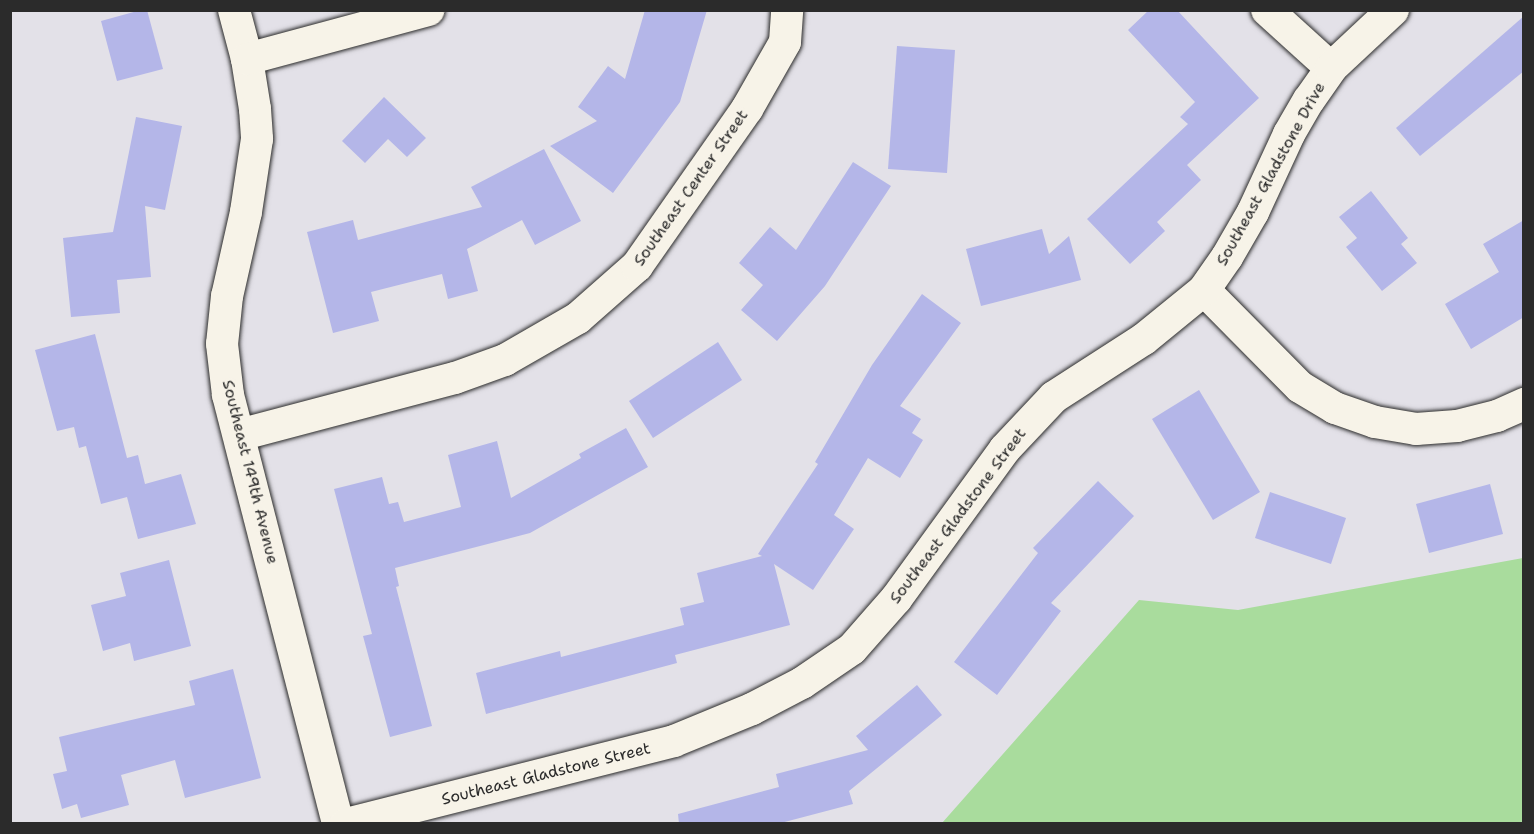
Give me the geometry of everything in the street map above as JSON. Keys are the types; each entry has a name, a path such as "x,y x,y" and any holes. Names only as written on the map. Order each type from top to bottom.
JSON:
{"street":[{"name":"Southeast 149th Avenue","path":"234,10 247,59 257,139 246,212 227,296 222,344 228,395 338,824"},
{"path":"247,59 428,10"},
{"name":"Southeast Center Street","path":"239,435 455,378 505,360 578,318 637,266 747,109 785,42 788,10"},
{"path":"1267,10 1331,68"},
{"name":"Southeast Gladstone Drive","path":"1204,290 1243,230 1289,134 1331,68 1394,10"},
{"path":"1204,290 1300,387 1335,408 1375,422 1416,429 1457,426 1497,416 1524,404"},
{"name":"Southeast Gladstone Street","path":"346,824 674,741 752,709 802,683 852,649 896,599 1005,449 1054,397 1144,339 1204,290"}],"green space":[{"path":"1523,558 1523,823 942,823 1139,600 1238,610"}],"building":[{"path":"147,10 163,69 117,81 101,21"},
{"path":"645,10 707,10 680,102 613,193 550,146 597,121 578,107 608,66 625,79"},
{"path":"1149,10 1177,10 1259,98 1187,165 1201,180 1157,222 1165,231 1130,264 1087,219 1188,124 1180,117 1195,102 1128,30"},
{"path":"1524,16 1524,71 1420,156 1396,128"},
{"path":"897,46 955,50 947,173 888,169"},
{"path":"384,97 426,138 407,157 388,139 365,163 342,141"},
{"path":"136,117 182,126 165,210 145,206 151,277 117,280 120,313 71,317 63,238 113,232"},
{"path":"544,149 581,221 535,245 522,220 467,249 478,291 448,299 442,274 371,292 379,321 333,333 307,232 353,220 358,240 482,207 471,187"},
{"path":"853,162 891,186 825,286 777,341 741,310 763,285 739,263 770,227 796,250"},
{"path":"1371,191 1408,238 1401,244 1417,263 1382,291 1346,247 1357,238 1339,217"},
{"path":"1524,220 1524,317 1471,349 1445,304 1499,272 1483,244"},
{"path":"1042,229 1049,254 1069,236 1081,280 981,306 966,249"},
{"path":"922,294 961,323 900,406 921,419 912,433 923,440 900,478 868,458 834,515 854,529 813,590 774,564 790,625 675,655 677,663 486,714 476,673 560,651 561,657 684,625 680,608 704,602 697,573 762,556 758,554 818,464 815,462 872,365"},
{"path":"95,334 127,458 138,455 145,484 181,474 196,524 138,539 127,497 101,504 86,446 79,448 74,427 57,431 35,350"},
{"path":"718,342 742,380 653,438 629,401"},
{"path":"1199,390 1260,492 1213,520 1152,419"},
{"path":"626,428 648,467 530,533 395,568 399,586 396,587 432,726 390,737 363,636 372,634 334,489 382,477 389,504 398,502 404,522 461,507 448,455 497,441 511,498 581,458 579,454"},
{"path":"1098,481 1134,516 1051,603 1061,611 997,695 954,662 1038,553 1033,548"},
{"path":"1490,484 1503,534 1429,553 1416,504"},
{"path":"1270,492 1346,518 1331,564 1255,538"},
{"path":"169,560 191,646 134,661 130,643 103,651 91,605 126,596 120,573"},
{"path":"233,669 261,778 185,798 175,760 121,775 129,805 81,818 77,804 62,809 53,774 67,771 59,737 195,705 189,681"},
{"path":"917,685 942,715 849,791 853,804 777,824 679,824 678,814 779,787 776,774 868,750 856,736"}]}
